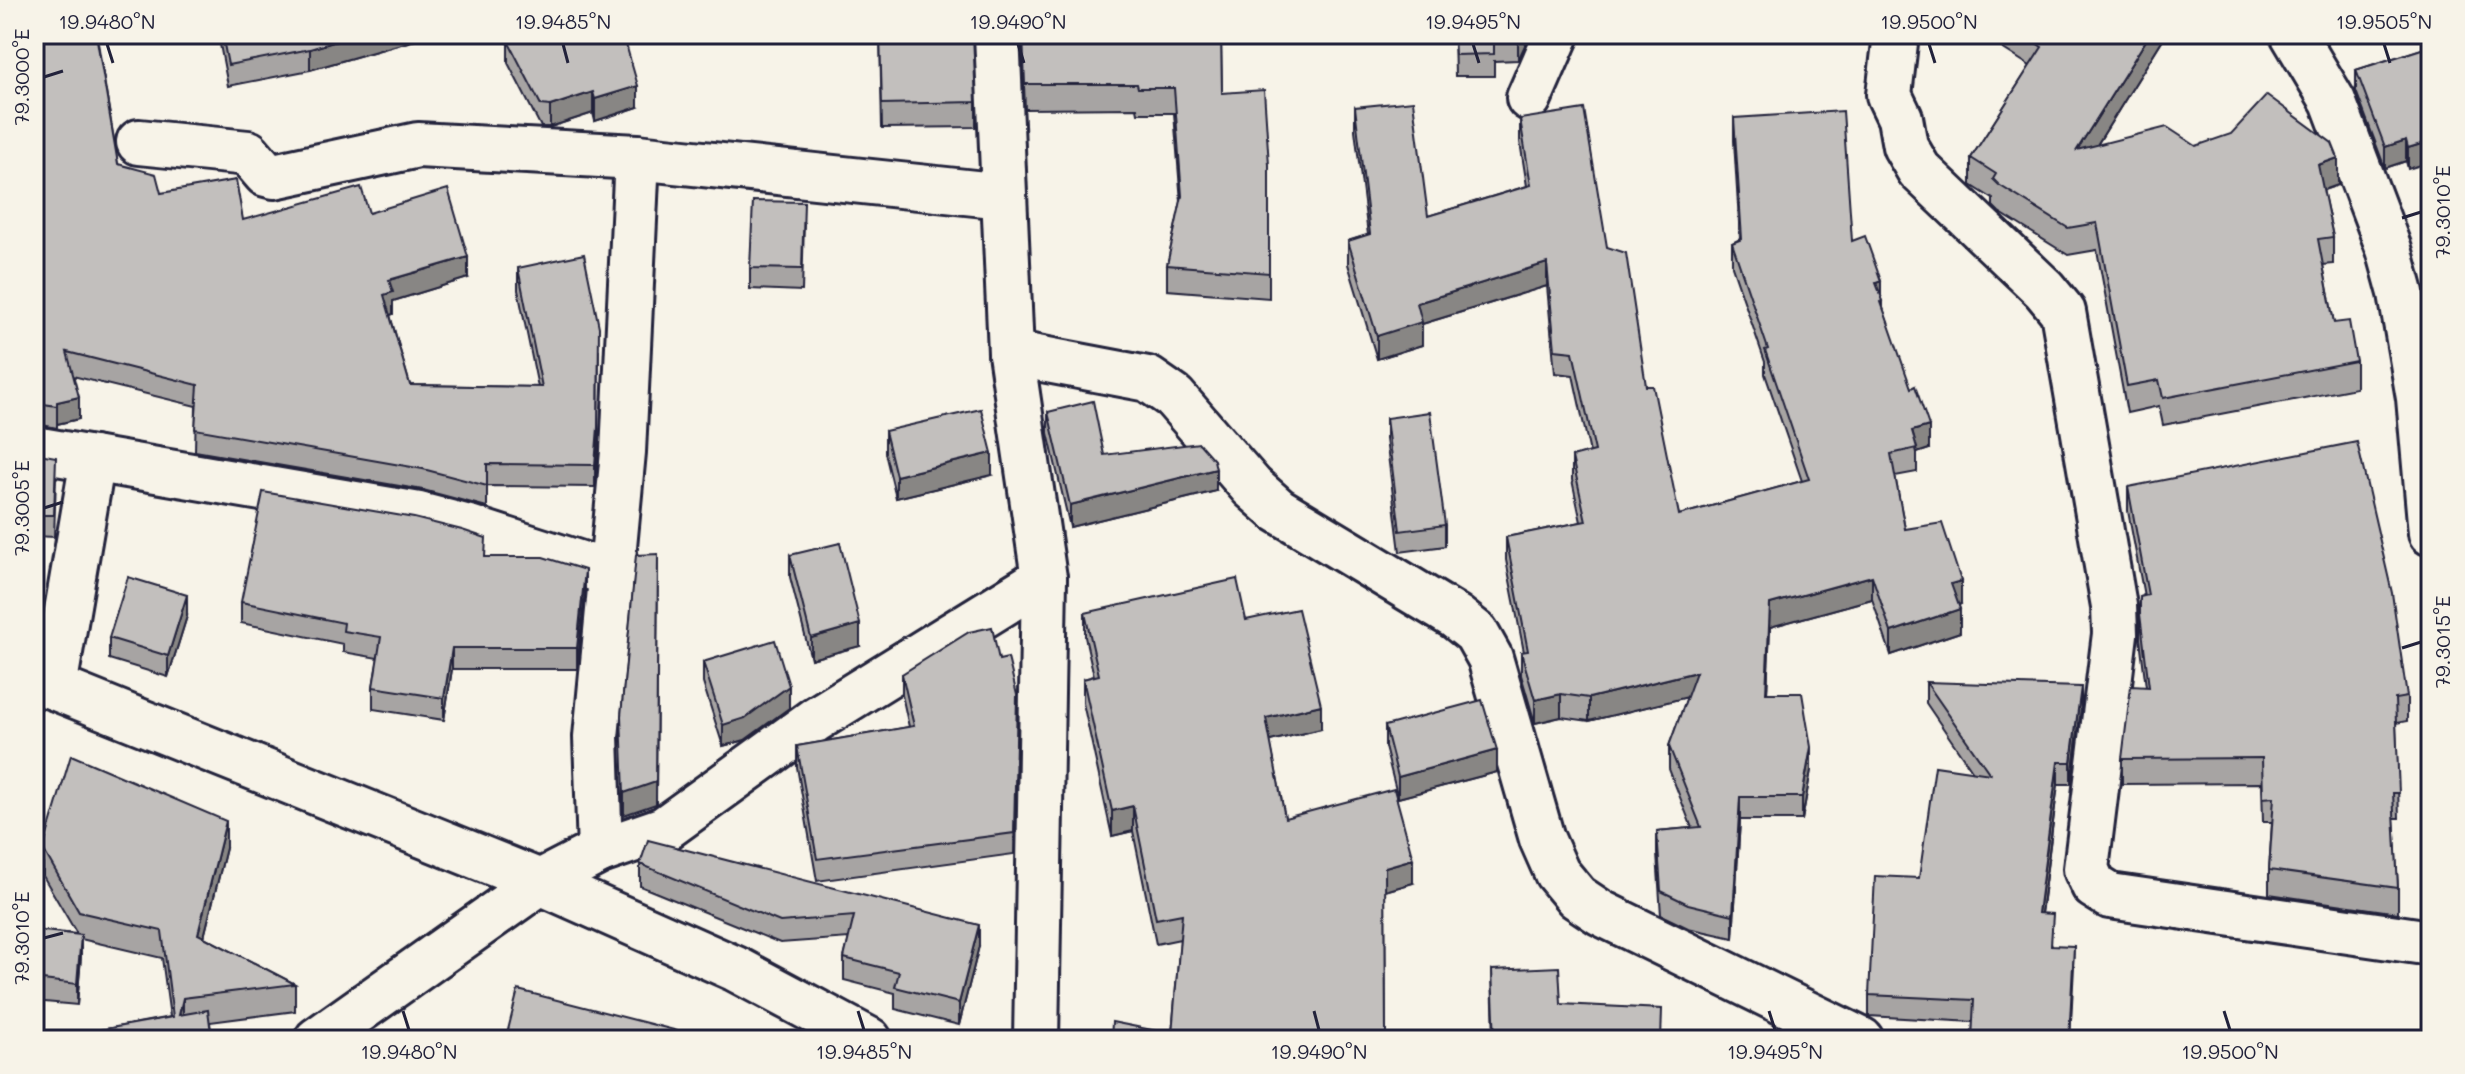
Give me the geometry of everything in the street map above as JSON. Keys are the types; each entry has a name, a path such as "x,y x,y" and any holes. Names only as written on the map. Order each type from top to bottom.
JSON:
{"street":[{"path":"997,34 1011,353 1044,578 1036,1040"},
{"path":"1529,98 1557,34"},
{"path":"1896,34 1889,95 1900,118 1905,146 1919,170 2044,289 2063,312 2114,606 2115,634 2086,869 2094,886 2110,896 2431,943"},
{"path":"2293,34 2333,101 2389,249 2425,396 2431,533"},
{"path":"139,142 248,153 266,174 274,176 411,145 637,157 1003,196"},
{"path":"600,851 596,737 623,452 637,157"},
{"path":"1011,353 1148,379 1174,397 1252,487 1278,510 1456,617 1476,633 1490,658 1542,839 1557,873 1577,897 1601,913 1861,1040"},
{"path":"34,449 419,515 612,574"},
{"path":"93,459 44,684 540,882 736,969 869,1040"},
{"path":"335,1035 540,882 600,851 664,829 816,719 1044,578"}],"building":[{"path":"34,34 96,34 118,164 156,174 161,193 236,180 243,220 361,187 369,213 448,189 468,257 389,280 393,292 384,295 410,385 542,387 518,268 584,254 599,327 595,465 487,464 487,486 423,469 195,429 198,385 67,352 79,397 57,402 57,406 34,403"},
{"path":"222,34 360,34 310,49 228,65"},
{"path":"523,34 623,34 638,86 595,99 593,92 550,106 541,105 508,41"},
{"path":"880,34 973,34 976,102 882,104"},
{"path":"1023,34 1221,34 1222,93 1264,90 1269,165 1269,273 1167,265 1182,196 1174,88 1138,88 1137,84 1025,84"},
{"path":"1454,34 1520,34 1518,39 1494,39 1494,54 1455,55"},
{"path":"2022,34 2150,34 2077,150 2167,127 2196,146 2231,134 2267,95 2332,143 2338,158 2318,165 2333,237 2318,239 2334,323 2349,321 2356,361 2163,398 2159,380 2127,386 2097,223 2068,228 1999,185 1993,179 1996,174 1971,158 2042,47"},
{"path":"2431,46 2431,141 2408,148 2406,140 2385,147 2356,70"},
{"path":"1413,101 1428,216 1531,185 1520,119 1584,109 1607,247 1626,253 1646,386 1653,386 1679,515 1809,479 1732,243 1742,239 1734,118 1843,111 1852,241 1865,236 1881,281 1876,283 1881,302 1911,388 1915,386 1929,426 1912,431 1917,448 1891,454 1905,529 1942,523 1961,581 1951,584 1960,609 1891,632 1872,576 1770,604 1766,693 1802,693 1811,747 1802,797 1740,797 1733,915 1688,904 1661,891 1657,831 1701,827 1669,746 1696,672 1589,698 1561,694 1535,700 1521,652 1528,651 1506,537 1586,521 1572,457 1595,451 1573,352 1555,350 1547,263 1417,303 1422,322 1377,336 1348,241 1370,234 1355,107"},
{"path":"753,201 804,202 802,269 750,268"},
{"path":"1093,401 1104,455 1199,443 1214,460 1216,469 1070,505 1048,412"},
{"path":"981,409 992,453 896,476 885,431"},
{"path":"1430,412 1445,525 1400,531 1386,418"},
{"path":"2357,442 2392,593 2407,697 2395,699 2399,793 2393,793 2398,888 2269,870 2274,797 2263,798 2262,758 2122,759 2131,686 2149,687 2140,614 2140,597 2148,595 2128,487"},
{"path":"34,453 56,457 54,515 35,515 34,615"},
{"path":"263,492 414,518 462,530 486,538 485,557 543,557 585,570 577,648 452,648 444,698 373,687 381,637 343,631 344,623 241,602"},
{"path":"840,543 860,624 811,638 790,555"},
{"path":"658,554 656,782 624,793 621,716 636,555"},
{"path":"128,577 187,595 168,656 109,638"},
{"path":"1237,579 1246,620 1298,609 1321,705 1266,718 1285,818 1394,789 1413,859 1385,867 1386,1036 1403,1035 1404,1040 1111,1040 1112,1022 1172,1034 1182,914 1156,919 1133,806 1112,811 1083,679 1099,675 1085,613"},
{"path":"992,627 999,660 1008,658 1017,695 1014,833 817,859 797,746 914,726 902,674 969,632"},
{"path":"775,640 789,686 745,718 723,725 703,662"},
{"path":"1926,682 2081,687 2071,762 2058,762 2038,913 2053,914 2051,945 2074,946 2069,1040 1972,1040 1974,1000 1869,995 1875,876 1919,878 1935,766 1990,774"},
{"path":"1482,700 1497,750 1398,777 1385,726"},
{"path":"71,755 226,821 198,934 295,984 183,998 179,1015 208,1010 212,1040 96,1040 94,1031 173,1017 162,931 79,912 43,849"},
{"path":"648,840 979,925 959,1003 895,987 899,972 844,958 854,916 780,922 640,864"},
{"path":"34,930 81,935 77,984 34,979"},
{"path":"1559,967 1561,1004 1662,1009 1661,1040 1495,1040 1492,970"},
{"path":"518,990 678,1031 676,1040 513,1040 514,1036 507,1034"}]}
